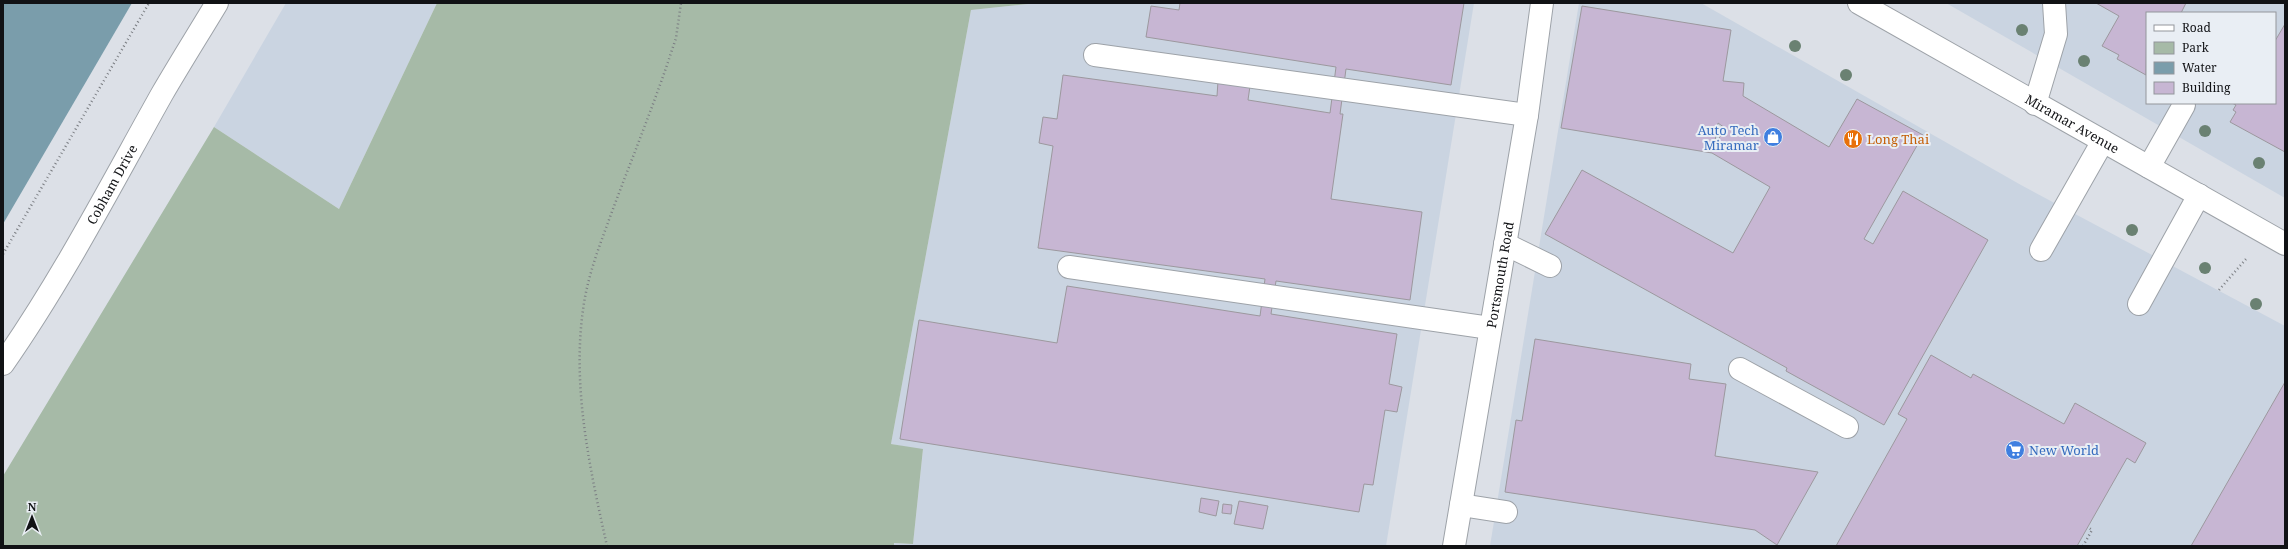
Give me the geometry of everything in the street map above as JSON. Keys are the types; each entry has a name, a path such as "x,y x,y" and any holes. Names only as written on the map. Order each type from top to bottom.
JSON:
{"main road":[{"name":"Cobham Drive","path":"3,364 30,325 94,217 163,93 218,3"},
{"name":"Portsmouth Road","path":"1454,546 1527,115 1542,3"},
{"name":"Miramar Avenue","path":"1860,3 2285,244"},
{"path":"2036,104 2056,34 2054,3"},
{"path":"1095,55 1527,115"},
{"path":"2149,167 2184,105"},
{"path":"2041,250 2103,141"},
{"path":"2139,304 2199,195"},
{"path":"1505,244 1550,266"},
{"path":"1069,267 1490,328"},
{"path":"1740,369 1847,427"},
{"path":"1460,505 1506,512"}],"path":[{"path":"3,254 149,3"},
{"path":"607,546 594,477 580,382 580,345 583,309 600,245 676,38 681,3"},
{"path":"2219,290 2246,259"},
{"path":"2083,546 2092,530 2088,527"}],"shaded area":[{"path":"286,3 437,3 339,209 214,127"},
{"path":"1037,3 1474,3 1386,546 894,546 893,543 913,544 923,450 891,444 971,10"},
{"path":"1579,3 1701,3 2021,185 2285,326 2285,546 1490,546"},
{"path":"1946,3 2285,3 2285,198"}],"green space":[{"path":"437,3 1037,3 971,10 891,444 923,449 913,544 894,543 894,546 3,546 3,476 214,127 339,209"}],"water":[{"path":"3,3 132,3 3,224"}],"building":[{"path":"1180,3 1464,3 1451,85 1346,69 1340,114 1343,114 1331,199 1422,212 1410,300 1276,281 1271,314 1397,334 1389,384 1402,387 1397,412 1385,410 1373,485 1364,484 1359,512 900,439 919,320 1057,343 1067,286 1260,316 1265,279 1038,248 1053,146 1039,143 1043,117 1057,119 1063,75 1217,96 1218,81 1250,86 1248,100 1330,113 1336,67 1146,37 1151,6 1179,10"},
{"path":"2096,3 2186,3 2182,12 2146,12 2146,75 2117,59 2119,55 2102,46 2119,16"},
{"path":"1582,6 1731,30 1723,81 1744,83 1743,96 1829,147 1857,99 1923,135 1864,239 1873,244 1903,191 1988,240 1884,425 1786,371 1787,368 1545,234 1582,170 1733,253 1770,187 1712,153 1561,128","holes":["1718,123 1725,128 1714,147"]},
{"path":"2285,24 2285,152 2230,122 2236,112 2233,110 2236,105 2234,104 2276,104 2276,39"},
{"path":"1535,339 1691,364 1689,379 1726,384 1715,456 1818,472 1777,545 1755,530 1505,492 1516,420 1522,421"},
{"name":"New World","path":"1931,355 1971,378 1973,374 2064,424 2075,403 2146,443 2135,463 2127,458 2077,546 1836,546 1907,419 1898,414"},
{"path":"2285,382 2285,546 2191,546 2207,518"},
{"path":"1201,498 1219,501 1216,516 1199,512"},
{"path":"1239,501 1268,506 1263,529 1234,524"},
{"path":"1223,504 1232,505 1231,514 1222,513"}],"place":[{"name":"Auto Tech Miramar","path":"1773,137"},
{"name":"Long Thai","path":"1853,139"},
{"name":"New World","path":"2015,450"}]}
